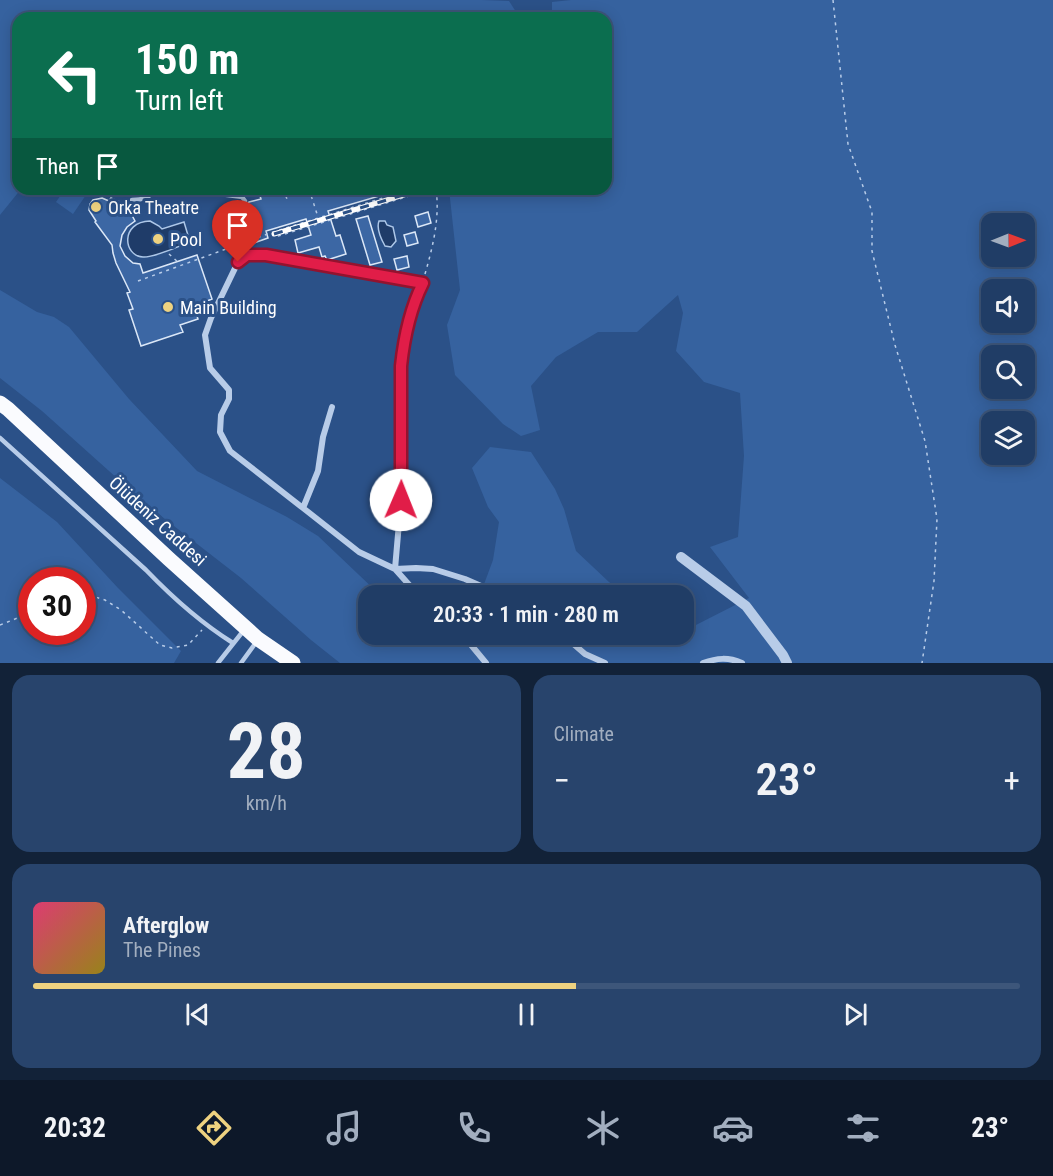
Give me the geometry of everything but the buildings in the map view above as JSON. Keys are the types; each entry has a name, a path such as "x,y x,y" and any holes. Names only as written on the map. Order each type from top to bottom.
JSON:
{"main road":[{"name":"Ölüdeniz Caddesi","path":"0,403 258,639 293,663"}],"street":[{"path":"395,569 401,500 403,345 411,311 423,283 266,255 247,255 238,262 205,335 210,369 229,390 229,399 221,415 220,432 230,451 359,552 395,569 409,585"},
{"path":"303,508 318,471 322,437 332,407"},
{"path":"681,557 746,606 787,663"},
{"path":"395,569 433,569 479,585"},
{"path":"471,645 486,663"},
{"path":"575,645 585,654 604,663"},
{"path":"703,663 714,659 730,658 742,663"}],"lane":[{"path":"132,200 142,200 151,195"},
{"path":"227,195 242,197 245,201"},
{"path":"0,438 163,587 207,625 233,643"},
{"path":"218,663 246,628"},
{"path":"241,663 258,639"}],"path":[{"path":"833,0 848,144 872,212 873,251 895,345 925,441 937,519 934,581 922,663"},
{"path":"285,195 287,199"},
{"path":"311,195 318,218"},
{"path":"138,281 273,232 393,195"},
{"path":"273,232 275,237 412,195"},
{"path":"423,283 436,233 437,195"},
{"path":"169,254 181,265"},
{"path":"96,597 121,610 160,645 172,648 188,645 207,625"},
{"path":"0,625 18,618"}],"shaded area":[{"path":"0,0 482,0 509,1 516,12 12,12 12,195 16,195 0,215"},
{"path":"571,0 1053,0 1053,663 340,663 241,578 147,505 42,411 0,378 0,290 37,312 54,317 69,327 129,399 197,471 287,517 318,536 370,585 358,585 358,645 694,645 694,626 749,598 710,547 738,537 744,456 740,393 704,382 676,351 683,313 678,295 637,332 598,332 556,357 531,386 540,430 521,436 503,424 455,375 447,325 460,290 450,195 612,195 612,12 552,12 552,2"},
{"path":"61,195 86,195 73,214 56,202"},
{"name":"Pool","path":"150,221 162,229 184,222 190,242 153,256 136,255 131,251 129,245 129,233 140,223"},
{"path":"379,221 385,221 387,225 393,227 396,241 391,247 385,246 382,240"},
{"path":"490,447 531,452 555,489 564,509 576,551 613,585 484,585 493,560 499,522 488,507 472,468"},
{"path":"0,478 57,522 181,651 174,663 0,663"}],"railway":[{"path":"274,234 403,195"}],"place":[{"name":"Orka Theatre","path":"96,207"},
{"name":"Pool","path":"158,239"},
{"name":"Main Building","path":"168,307"}],"route":[{"path":"238,262 247,255 266,255 423,283 411,311 403,345 401,500"}]}
